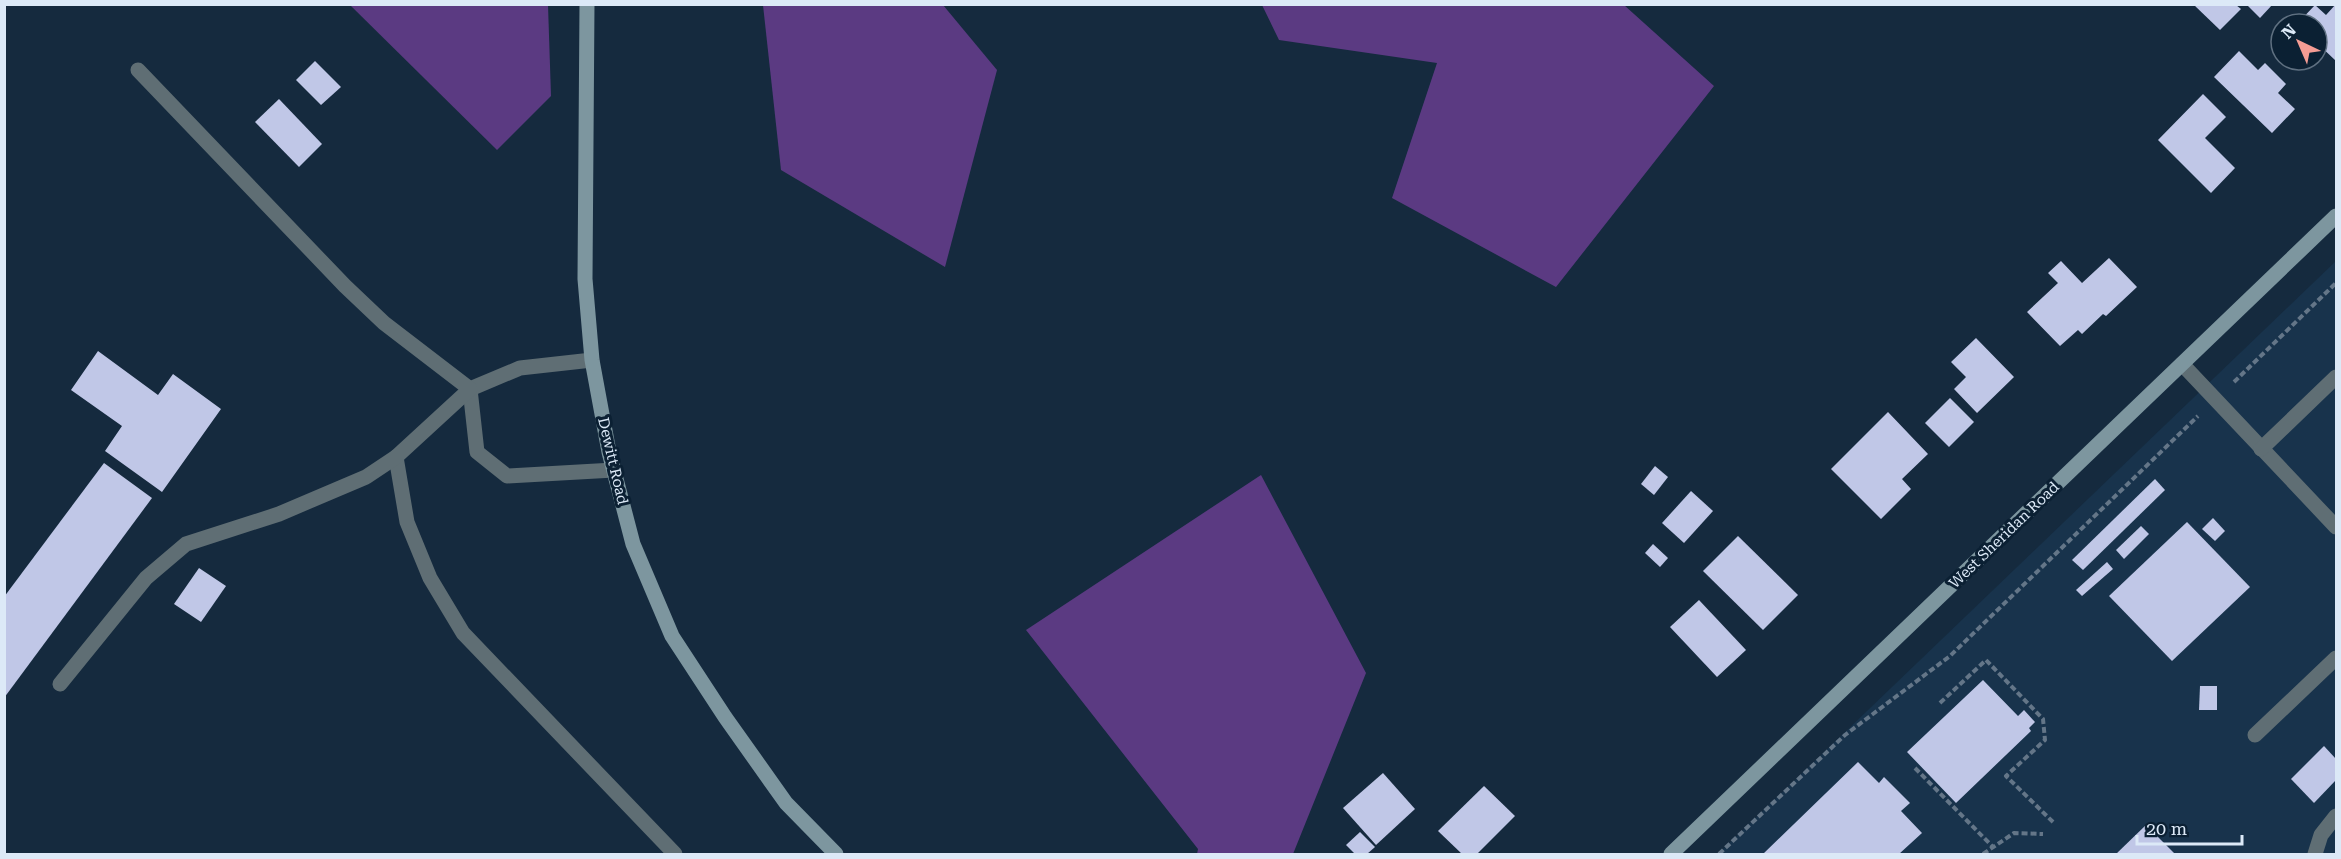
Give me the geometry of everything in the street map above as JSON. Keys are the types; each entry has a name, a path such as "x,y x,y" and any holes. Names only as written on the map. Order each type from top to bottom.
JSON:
{"street":[{"name":"Dewitt Road","path":"586,4 585,279 592,360 614,470 633,544 672,636 725,717 786,803 836,855"},
{"name":"West Sheridan Road","path":"1671,855 2337,216"}],"lane":[{"path":"138,69 345,286 384,323 470,389 477,452 507,476 614,470"},
{"path":"60,684 146,578 186,544 290,509 366,477 396,456 470,389 520,368 592,360"},
{"path":"2182,364 2261,449 2335,521"},
{"path":"2261,449 2337,376"},
{"path":"396,456 407,522 430,578 463,633 675,855"},
{"path":"2255,735 2337,658"},
{"path":"2315,855 2321,836 2337,816"}],"path":[{"path":"1719,855 1845,735 1950,656 2337,283"},
{"path":"1940,703 1986,660 2043,719 2044,740 2006,776 2054,824"},
{"path":"1915,768 1993,847"},
{"path":"1983,855 2014,832 2043,834"}],"shaded area":[{"path":"350,5 548,5 551,96 497,150"},
{"path":"763,5 943,5 997,70 945,267 781,170"},
{"path":"1262,5 1624,5 1714,86 1556,287 1392,198 1437,63 1279,40"},
{"path":"2336,261 2336,854 1718,854"},
{"path":"1261,475 1366,673 1293,854 1197,854 1198,849 1026,630"}],"building":[{"path":"2246,4 2273,4 2260,18"},
{"path":"2336,4 2336,61 2329,54 2329,12"},
{"path":"2194,5 2236,5 2241,9 2220,30"},
{"path":"2315,5 2323,12 2308,12"},
{"path":"2239,51 2258,70 2265,63 2269,67 2269,72 2274,72 2286,84 2278,93 2295,109 2272,133 2214,77"},
{"path":"315,61 341,87 321,105 296,80"},
{"path":"2203,94 2226,117 2205,138 2235,168 2211,193 2158,140"},
{"path":"279,99 322,144 299,167 255,122"},
{"path":"2109,258 2137,287 2106,316 2103,314 2082,334 2078,330 2060,346 2027,312 2058,283 2048,273 2061,261 2082,283"},
{"path":"1976,338 2014,377 1977,413 1954,389 1966,377 1951,362"},
{"path":"98,351 158,395 173,374 221,409 162,492 105,451 122,426 71,390"},
{"path":"1950,398 1974,422 1949,447 1925,423"},
{"path":"1888,412 1928,454 1902,479 1911,489 1881,519 1831,469"},
{"path":"104,463 152,498 4,698 4,597"},
{"path":"1655,466 1668,477 1654,495 1641,484"},
{"path":"2155,479 2165,490 2083,570 2072,560"},
{"path":"1691,491 1713,511 1684,543 1662,523"},
{"path":"2213,518 2225,531 2215,541 2202,529"},
{"path":"2187,522 2250,587 2172,661 2109,596"},
{"path":"2141,526 2149,534 2124,559 2116,550"},
{"path":"1738,536 1798,595 1763,630 1703,571"},
{"path":"1653,544 1668,558 1660,567 1645,553"},
{"path":"2107,562 2113,569 2082,596 2076,590"},
{"path":"199,568 226,586 201,622 174,604"},
{"path":"1699,600 1746,650 1717,677 1670,627"},
{"path":"1983,680 2018,716 2024,710 2035,722 2029,728 2031,731 1956,803 1907,752"},
{"path":"2200,686 2217,686 2217,710 2199,710"},
{"path":"2324,746 2336,759 2336,780 2314,803 2291,779"},
{"path":"1858,762 1879,783 1884,777 1910,803 1901,811 1922,833 1899,854 1763,854"},
{"path":"1383,773 1415,809 1376,845 1343,808"},
{"path":"1484,786 1515,816 1477,854 1462,854 1438,831"},
{"path":"2146,825 2175,854 2116,854"},
{"path":"1360,832 1375,847 1367,854 1355,854 1346,845"}]}
